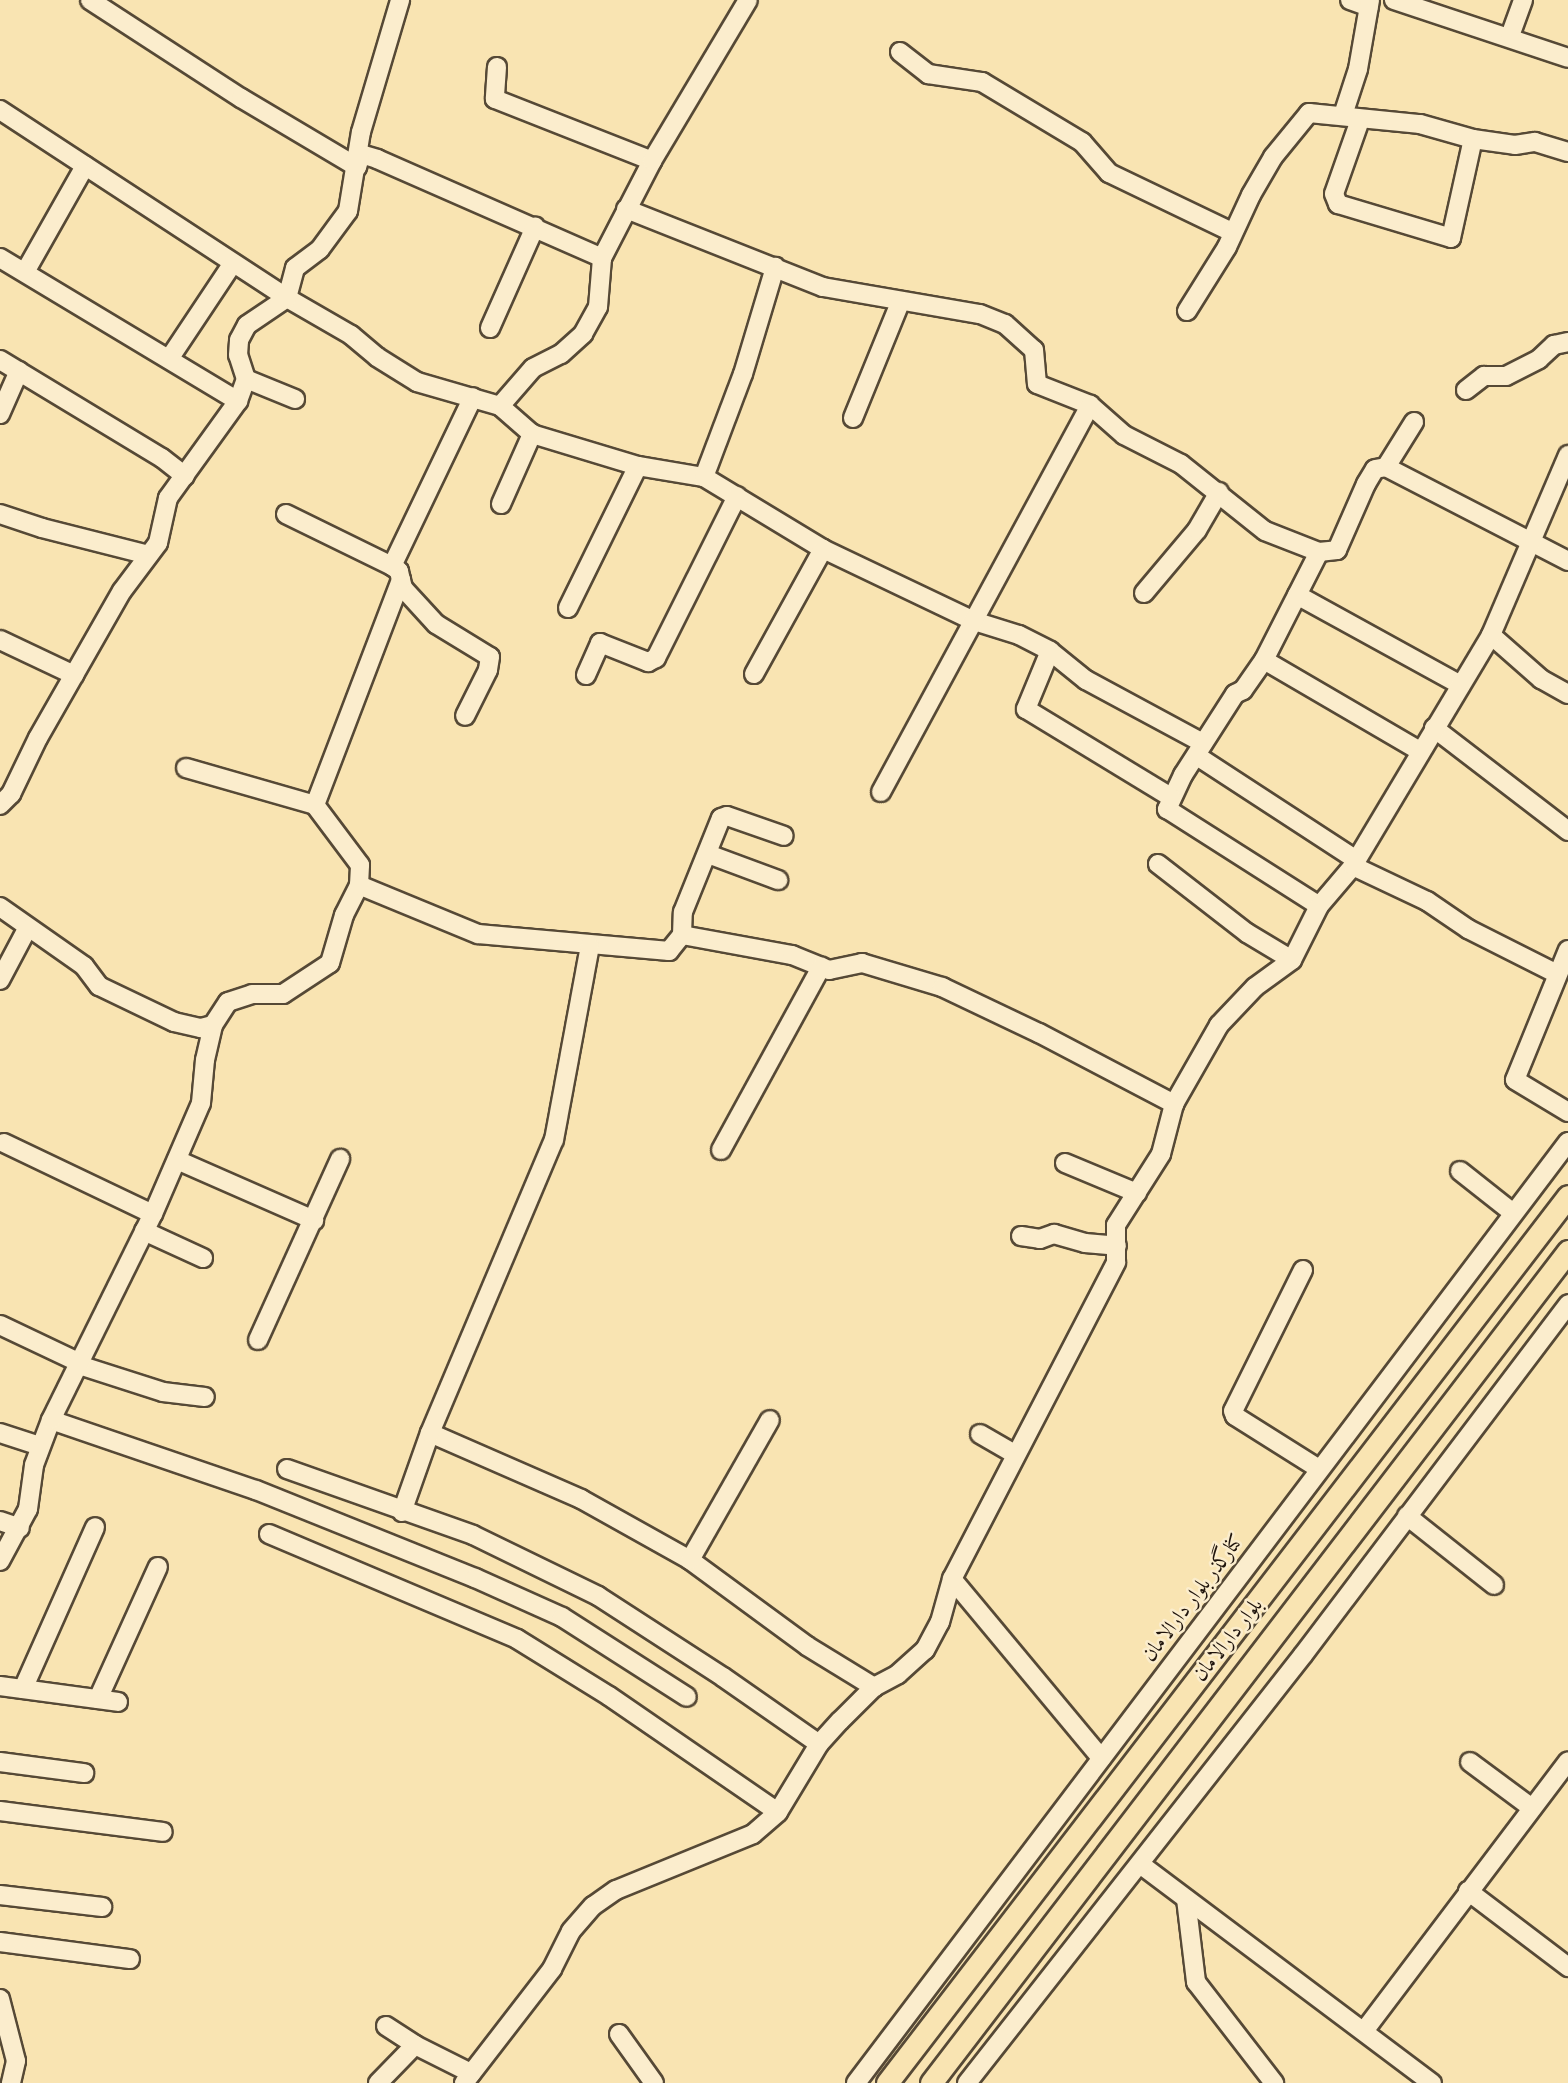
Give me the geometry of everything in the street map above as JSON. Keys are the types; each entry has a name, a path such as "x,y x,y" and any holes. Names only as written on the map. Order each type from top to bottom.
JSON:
{"main road":[{"name":"بلوار دارالامان","path":"887,2083 1568,1196"},
{"name":"بلوار دارالامان","path":"931,2083 1568,1251"}],"street":[{"path":"90,0 241,98 357,167"},
{"path":"4,795 121,591 158,543 168,498 238,401 246,379 238,355 239,340 247,325 287,298 295,268 320,249 348,211 361,132 401,0"},
{"path":"500,406 533,368 561,354 583,334 598,307 602,258 626,209 748,0"},
{"path":"1350,0 1370,3 1351,118 1334,194 1338,204 1451,238 1472,139"},
{"path":"1394,0 1510,36 1568,58"},
{"path":"1510,36 1523,0"},
{"path":"900,52 928,74 982,82 1082,142 1109,173 1232,232"},
{"path":"497,68 495,99 652,161"},
{"path":"0,110 287,298 351,335 377,357 417,382 500,406 532,434 638,466 704,477 823,549 974,621 1019,635 1050,651 1086,680 1200,750 1354,862 1427,901 1468,929 1557,974"},
{"path":"1188,311 1227,247 1232,232 1273,157 1309,113 1420,124 1472,139 1515,145 1535,142 1568,152"},
{"path":"357,167 361,154 377,159 602,258"},
{"path":"25,272 85,166"},
{"path":"626,209 823,287 900,303 980,314 1005,324 1034,350 1037,384 1090,405 1124,435 1181,464 1265,531 1319,552 1337,550 1366,484 1376,469 1386,467 1568,561"},
{"path":"490,328 535,227"},
{"path":"0,258 238,401"},
{"path":"169,359 233,263"},
{"path":"704,477 743,374 775,267"},
{"path":"853,418 900,303"},
{"path":"1466,390 1484,376 1506,376 1539,359 1554,345 1568,342"},
{"path":"0,360 162,458 185,476"},
{"path":"0,414 19,371"},
{"path":"246,379 295,399"},
{"path":"315,805 397,573 473,397"},
{"path":"881,792 1090,405"},
{"path":"1386,467 1414,422"},
{"path":"501,504 532,434"},
{"path":"387,2026 467,2078 552,1969 571,1931 593,1906 627,1885 754,1834 778,1812 819,1744 874,1687 898,1674 925,1650 940,1622 952,1579 1014,1454 1058,1378 1116,1262 1116,1225 1161,1154 1174,1104 1219,1025 1255,987 1293,960 1319,905 1354,862 1490,635 1529,540 1563,480 1568,454"},
{"path":"568,608 638,466"},
{"path":"1144,593 1197,530 1219,492"},
{"path":"586,675 600,643 648,662 656,658 737,496"},
{"path":"0,514 42,528 149,555"},
{"path":"286,514 397,573 403,589 436,624 490,657 488,670 465,716"},
{"path":"754,674 823,549"},
{"path":"1319,552 1264,660 1243,690 1234,694 1171,797 1167,809 1319,905"},
{"path":"1297,595 1461,685"},
{"path":"1490,635 1541,679 1568,694"},
{"path":"0,640 74,675"},
{"path":"1050,651 1026,709 1171,797"},
{"path":"1264,660 1420,751"},
{"path":"1434,728 1568,831"},
{"path":"0,1561 28,1509 40,1446 51,1420 153,1214 201,1103 205,1060 213,1025 228,1002 252,994 283,994 330,963 344,915 359,885 360,865 315,805 186,768"},
{"path":"359,885 478,934 669,951 682,934 682,912 723,816 784,836"},
{"path":"708,854 778,880"},
{"path":"1158,864 1247,933 1293,960"},
{"path":"0,907 27,929 84,965 99,986 174,1022 201,1028 213,1025"},
{"path":"0,980 27,929"},
{"path":"682,934 792,955 830,970 862,963 942,986 1174,1104"},
{"path":"402,1512 430,1433 554,1140 590,946"},
{"path":"1568,950 1515,1080 1568,1112"},
{"path":"721,1150 821,967"},
{"name":"کنارگذر بلوار دارالامان","path":"856,2083 1512,1212 1568,1142"},
{"path":"4,1143 153,1214"},
{"path":"258,1340 340,1159"},
{"path":"177,1160 314,1220"},
{"path":"1065,1163 1137,1193"},
{"path":"1460,1171 1512,1212"},
{"path":"144,1231 203,1258"},
{"path":"1021,1236 1040,1239 1054,1234 1085,1243 1117,1245"},
{"path":"1303,1270 1233,1411 1234,1416 1319,1469"},
{"path":"967,2083 1303,1655 1568,1304"},
{"path":"0,1325 80,1364 163,1392 205,1397"},
{"path":"51,1420 256,1489 475,1578 562,1617 687,1697"},
{"path":"690,1560 770,1420"},
{"path":"0,1433 40,1446"},
{"path":"430,1433 581,1499 690,1560 807,1646 874,1687"},
{"path":"980,1434 1014,1454"},
{"path":"288,1469 402,1512 473,1535 598,1596 723,1677 819,1744"},
{"path":"1407,1516 1494,1585"},
{"path":"0,1521 20,1528"},
{"path":"23,1689 95,1527"},
{"path":"270,1534 517,1639 609,1696 778,1812"},
{"path":"98,1699 158,1567"},
{"path":"952,1579 1101,1758"},
{"path":"0,1686 118,1702"},
{"path":"0,1762 84,1773"},
{"path":"1470,1762 1532,1808"},
{"path":"1364,2031 1532,1808 1564,1773"},
{"path":"0,1811 163,1832"},
{"path":"1140,1864 1432,2083"},
{"path":"1468,1891 1568,1967"},
{"path":"0,1895 102,1907"},
{"path":"1186,1899 1196,1982 1273,2083"},
{"path":"0,1942 130,1959"},
{"path":"0,1999 11,2083"},
{"path":"618,2034 654,2083"},
{"path":"378,2083 415,2045"}]}
